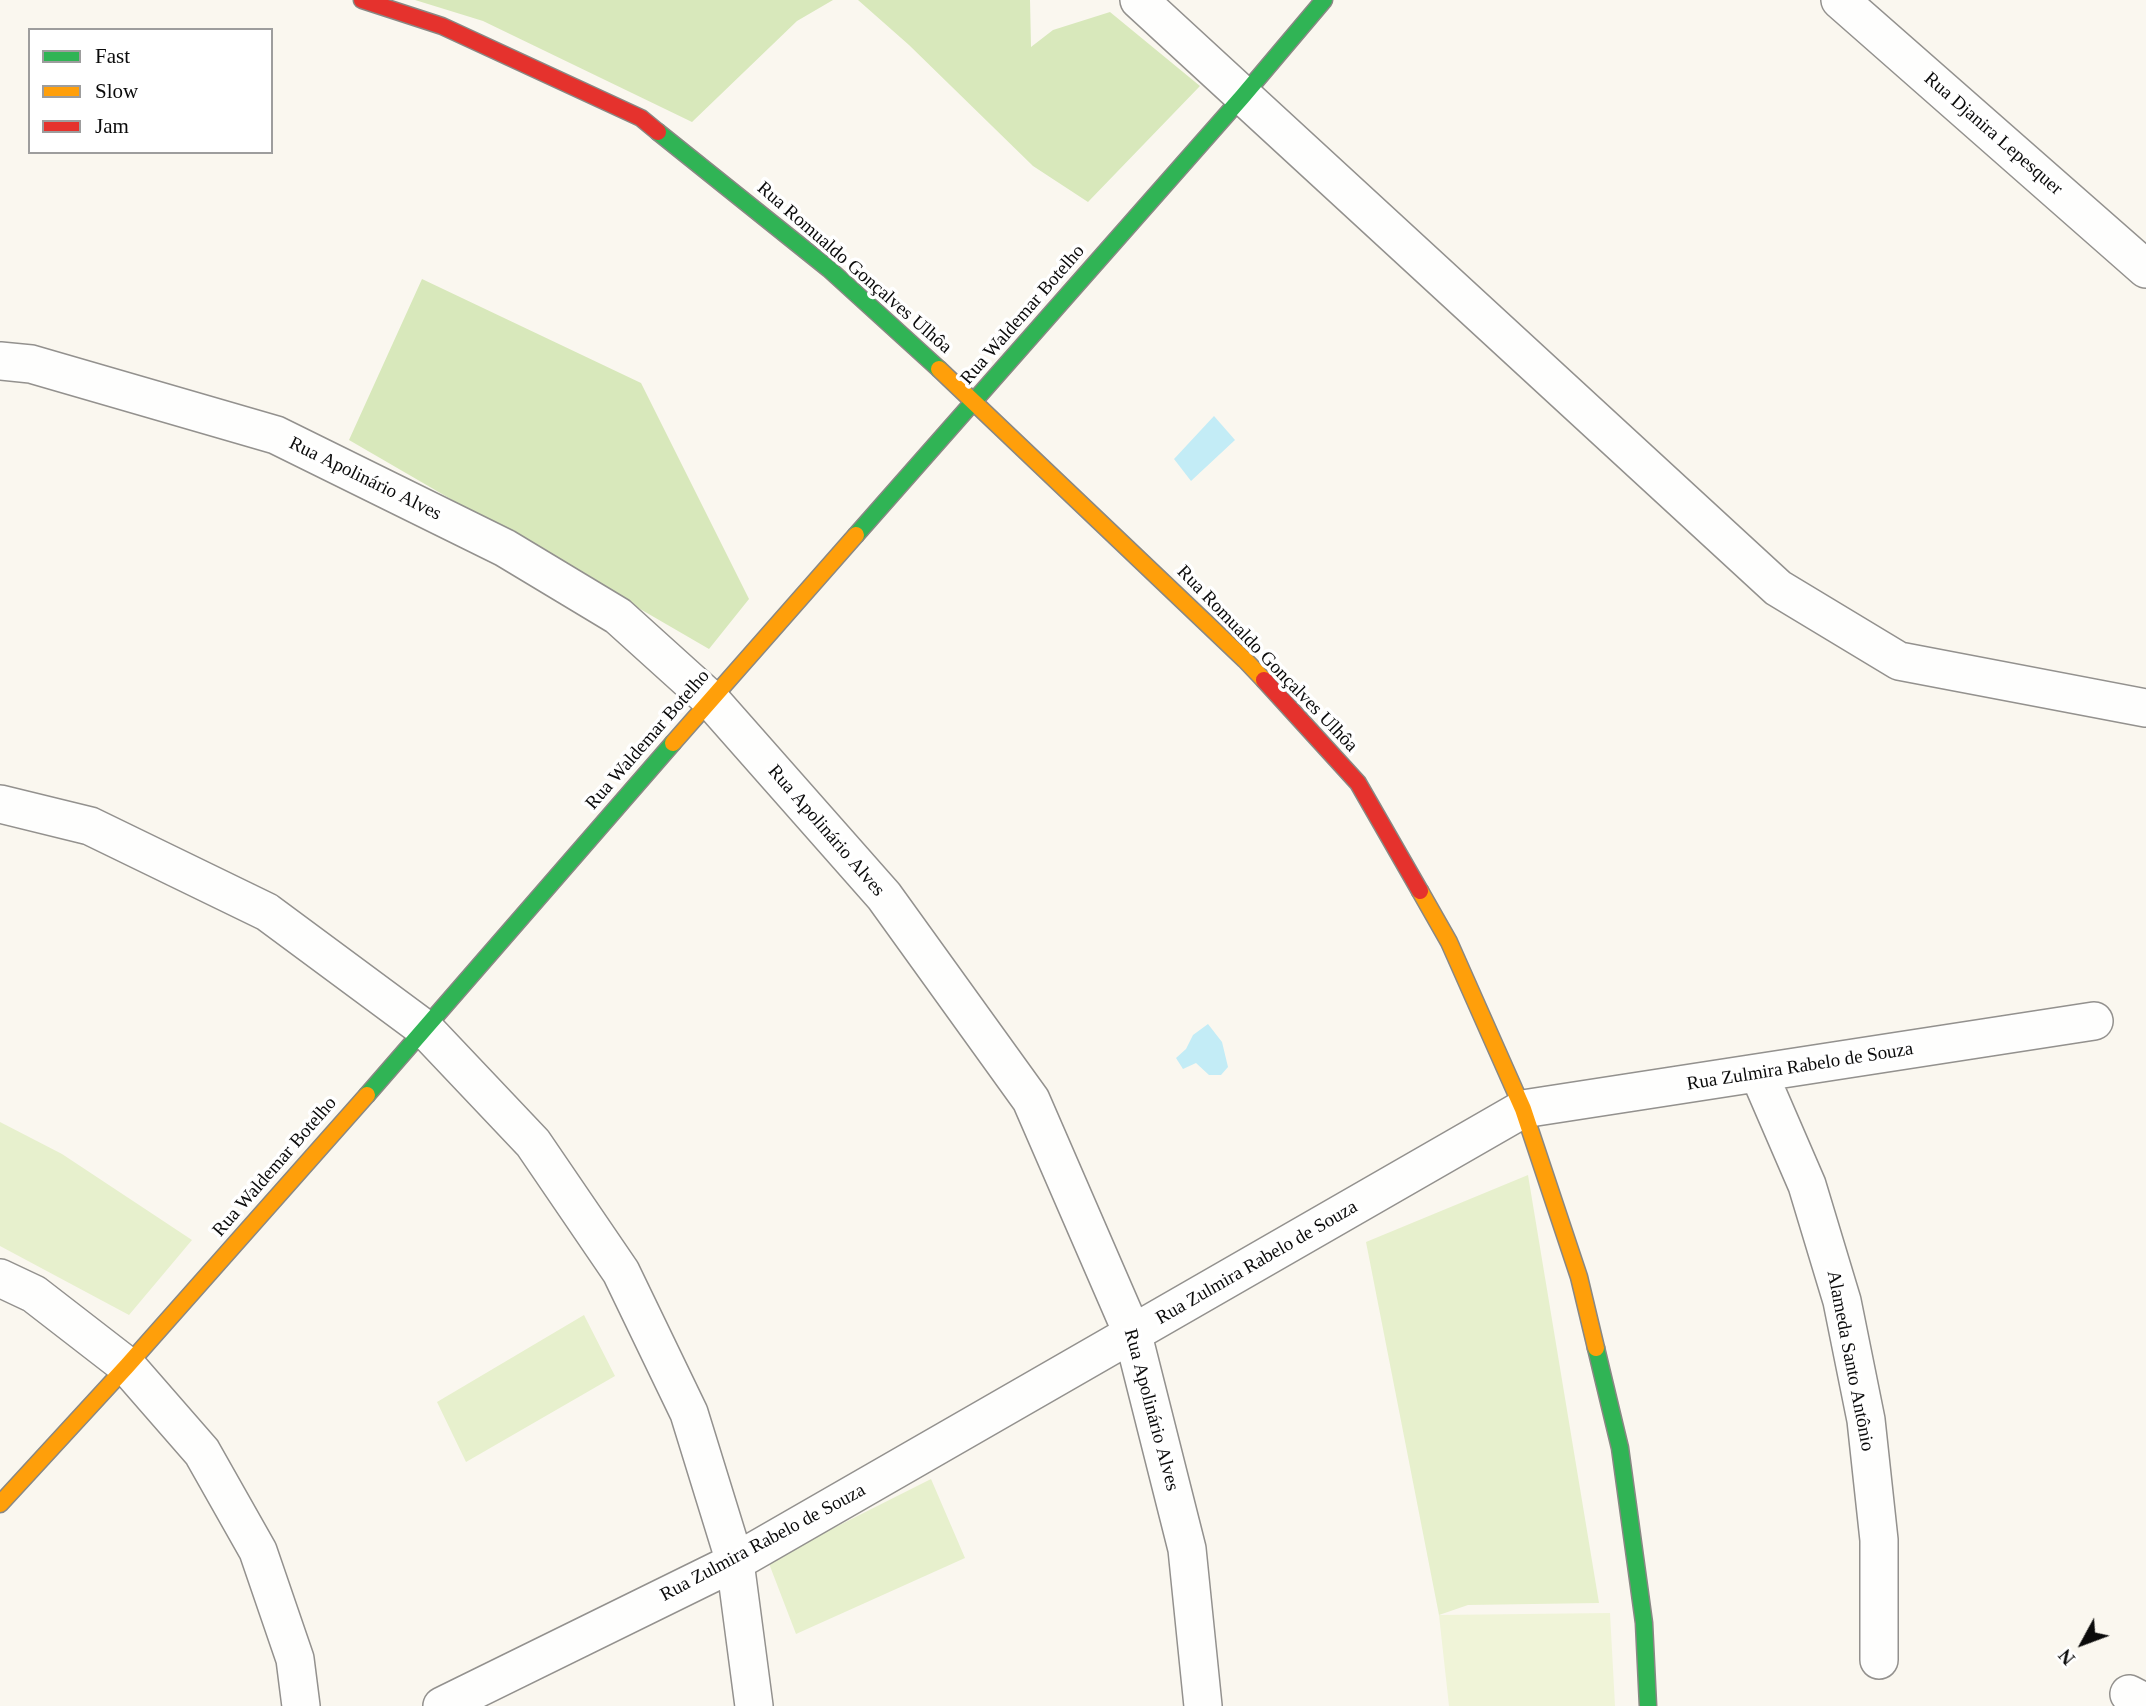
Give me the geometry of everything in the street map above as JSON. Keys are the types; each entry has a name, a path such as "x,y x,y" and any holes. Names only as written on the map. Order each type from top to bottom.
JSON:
{"street":[{"name":"Rua Romualdo Gonçalves Ulhôa","path":"362,0 442,26 641,118 830,269 975,402 1245,660 1358,783 1449,942 1522,1109 1579,1277 1620,1448 1644,1623 1648,1706"},
{"path":"1139,0 1778,588 1899,661 2146,708"},
{"name":"Rua Waldemar Botelho","path":"0,1504 127,1366 425,1029 1243,96 1324,0"},
{"name":"Rua Djanira Lepesquer","path":"1840,0 2146,269"},
{"name":"Rua Apolinário Alves","path":"0,361 31,364 276,435 505,548 618,616 711,700 884,896 1031,1100 1133,1335 1188,1549 1203,1706"},
{"path":"0,804 90,826 267,912 425,1029 533,1143 621,1272 689,1413 735,1562 754,1706"},
{"name":"Rua Zulmira Rabelo de Souza","path":"442,1706 735,1562 1522,1109 2094,1021"},
{"name":"Alameda Santo Antônio","path":"1759,1074 1807,1185 1848,1327 1866,1420 1879,1540 1879,1660"},
{"path":"0,1278 34,1294 127,1366 202,1452 258,1551 295,1659 301,1706"}],"green space":[{"path":"415,0 833,0 797,21 692,122 483,21"},
{"path":"858,0 1030,0 1031,47 1053,30 1110,12 1200,86 1088,202 1033,166 909,45"},
{"path":"422,279 641,383 749,599 709,649 349,440"},
{"path":"0,1122 62,1154 192,1240 129,1315 0,1246"},
{"path":"1528,1175 1599,1603 1468,1605 1439,1615 1366,1242"},
{"path":"584,1315 615,1376 466,1462 437,1402"},
{"path":"931,1479 965,1558 796,1634 768,1561"},
{"path":"1610,1613 1615,1706 1449,1706 1439,1615"}],"water":[{"path":"1214,416 1235,440 1191,481 1174,459"},
{"path":"1208,1024 1222,1042 1228,1067 1221,1075 1209,1075 1196,1063 1183,1069 1176,1058 1186,1049 1193,1035"}],"traffic: fast":[{"path":"856,535 1243,96 1324,0"},
{"path":"658,132 829,269 939,369"},
{"path":"367,1095 673,743"},
{"path":"1596,1348 1620,1448 1644,1623 1648,1706"}],"traffic: slow":[{"path":"939,369 1264,680"},
{"path":"673,743 856,535"},
{"path":"1420,891 1449,942 1523,1109 1579,1277 1596,1348"},
{"path":"0,1504 127,1366 367,1095"}],"traffic: jam":[{"path":"362,0 442,26 641,118 658,132"},
{"path":"1264,680 1358,783 1420,891"}]}
